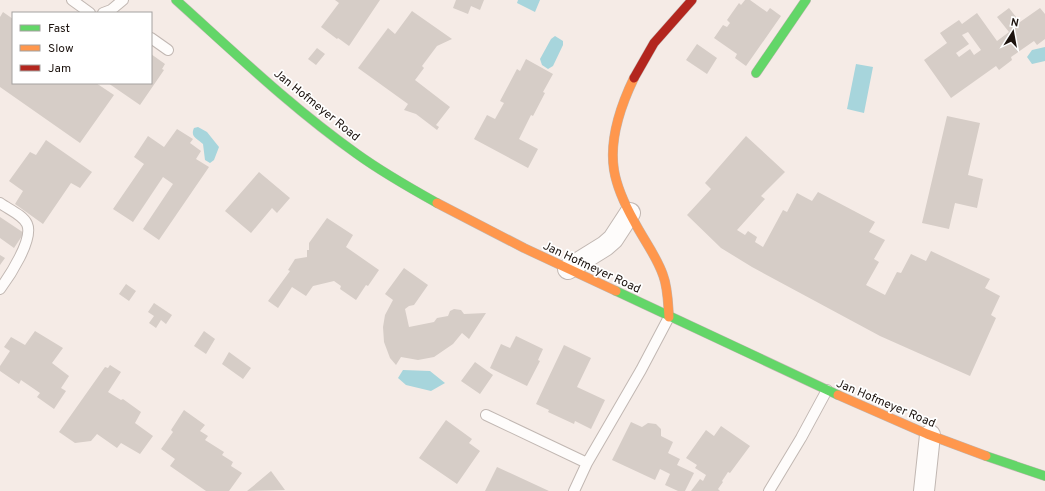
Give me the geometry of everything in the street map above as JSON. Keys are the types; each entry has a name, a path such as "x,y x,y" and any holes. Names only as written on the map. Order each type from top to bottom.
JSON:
{"street":[{"name":"Jan Hofmeyer Road","path":"176,0 295,105 334,137 384,172 487,230 721,342 827,390 930,435 1045,476"},
{"path":"669,317 664,276 630,213 616,176 613,162 614,148 618,121 625,101 643,61 655,43 692,0"},
{"path":"756,73 806,0"},
{"path":"568,269 605,246 613,239 630,213"},
{"path":"924,491 930,435"}],"lane":[{"path":"72,0 89,12"},
{"path":"110,12 123,0"},
{"path":"152,39 168,50"},
{"path":"0,203 24,220 28,231 24,247 10,274 0,289"},
{"path":"574,491 587,463 641,370 669,317"},
{"path":"769,491 801,438 827,390"},
{"path":"486,415 587,463"}],"water":[{"path":"518,0 540,0 535,12 517,3"},
{"path":"555,36 563,41 563,45 553,66 548,69 542,65 540,59 551,39"},
{"path":"1045,47 1045,61 1032,64 1027,57 1032,50"},
{"path":"856,64 873,67 864,113 847,109"},
{"path":"198,127 207,132 219,147 214,160 210,163 205,160 203,144 196,139 193,133 194,128"},
{"path":"403,370 430,371 445,383 431,391 406,385 398,378"}],"building":[{"path":"335,0 380,0 349,46 321,27 339,3"},
{"path":"456,0 484,0 480,10 471,6 468,14 453,8"},
{"path":"745,0 750,0 767,12 770,8 781,16 746,66 735,58 737,54 714,38 723,25 727,27 730,23 727,20 739,3 741,5"},
{"path":"1009,8 1020,22 1040,8 1045,14 1045,39 1037,45 1034,41 1011,57 1012,60 999,70 996,66 951,98 924,60 947,43 940,33 959,20 962,24 977,13 997,41 1009,32 997,17","holes":["968,32 981,50 974,55 970,49 959,57 956,53 969,44 962,35"]},
{"path":"412,11 452,39 437,46 422,66 424,68 415,80 450,107 436,125 439,127 437,130 416,114 404,110 408,104 358,68 388,28 395,34"},
{"path":"3,12 12,18 12,84 98,84 114,95 80,143 0,87 0,17"},
{"path":"697,44 717,58 707,74 686,60"},
{"path":"317,48 325,54 316,65 308,59"},
{"path":"152,55 165,64 162,69 164,70 140,105 109,84 152,84"},
{"path":"526,59 553,74 543,92 545,93 533,116 531,115 519,139 538,149 528,168 474,139 487,115 495,119 504,103 500,101 517,69 520,71"},
{"path":"947,116 980,123 968,175 983,179 977,208 955,203 949,229 922,223"},
{"path":"177,129 193,139 190,143 201,151 196,159 209,167 159,240 143,229 173,184 163,177 133,222 113,209 144,164 134,157 148,136 164,147"},
{"path":"746,136 785,172 761,196 765,199 737,230 745,235 748,231 757,237 755,242 763,247 783,210 787,212 797,193 812,201 818,192 875,222 869,232 885,240 874,259 879,262 866,285 885,295 897,272 901,273 911,254 926,261 931,251 990,279 985,288 1000,296 991,315 996,318 970,376 880,336 752,267 721,248 687,215 711,189 705,183"},
{"path":"46,140 92,172 80,188 71,183 43,224 15,204 23,191 9,181 30,152 36,155"},
{"path":"259,172 290,198 277,213 272,208 251,233 225,211"},
{"path":"0,217 24,233 14,248 0,238"},
{"path":"327,218 353,235 346,247 379,270 356,300 340,289 341,286 334,281 313,286 306,296 292,287 278,308 268,301 290,271 288,270 295,259 307,257 309,243"},
{"path":"0,255 5,258 0,265"},
{"path":"404,268 428,285 414,305 405,309 409,327 434,322 437,318 448,316 450,311 454,309 461,310 464,314 486,313 469,339 462,333 453,344 434,357 418,360 401,357 396,365 390,358 384,342 383,327 385,315 393,300 385,294"},
{"path":"126,284 136,291 129,301 119,294"},
{"path":"154,303 172,315 166,324 161,320 156,328 149,323 154,316 148,312"},
{"path":"35,331 63,348 52,363 69,376 61,388 66,391 54,409 37,397 40,393 21,380 19,384 0,371 0,366 10,351 4,347 11,337 25,345"},
{"path":"204,331 215,339 206,354 194,346"},
{"path":"516,336 543,349 538,360 540,361 527,386 490,368 501,344 510,348"},
{"path":"564,345 591,358 577,387 605,400 591,429 575,421 574,424 548,412 549,410 536,404"},
{"path":"229,352 251,368 243,379 222,364"},
{"path":"475,362 493,375 480,394 461,381"},
{"path":"110,365 121,372 108,392 121,400 123,399 141,412 135,423 153,436 140,454 121,443 117,448 97,434 91,441 75,443 59,432 105,367 108,368"},
{"path":"184,410 205,425 200,431 208,436 205,440 224,452 222,455 233,462 231,466 242,473 229,491 206,491 170,466 175,459 161,449 173,432 171,430"},
{"path":"446,420 472,439 469,443 480,451 457,484 419,458"},
{"path":"631,422 642,427 648,423 656,424 661,429 661,436 673,442 668,453 680,459 677,465 694,473 685,491 678,491 665,485 670,474 660,469 655,480 612,460"},
{"path":"721,426 750,446 730,473 728,472 722,481 723,482 718,489 720,491 691,491 700,479 703,481 706,475 695,468 697,465 686,458 706,430 714,436"},
{"path":"497,467 549,491 485,491"},
{"path":"271,471 285,490 247,491 252,487"}],"traffic: fast":[{"path":"176,0 264,80 333,136 376,167 437,203"},
{"path":"756,73 806,0"},
{"path":"616,291 838,395"},
{"path":"986,456 1045,476"}],"traffic: slow":[{"path":"634,78 617,122 613,146 614,170 619,190 625,203 657,261 665,280 669,317"},
{"path":"437,203 524,248 616,291"},
{"path":"838,395 927,434 986,456"}],"traffic: jam":[{"path":"634,78 654,43 692,0"}]}
